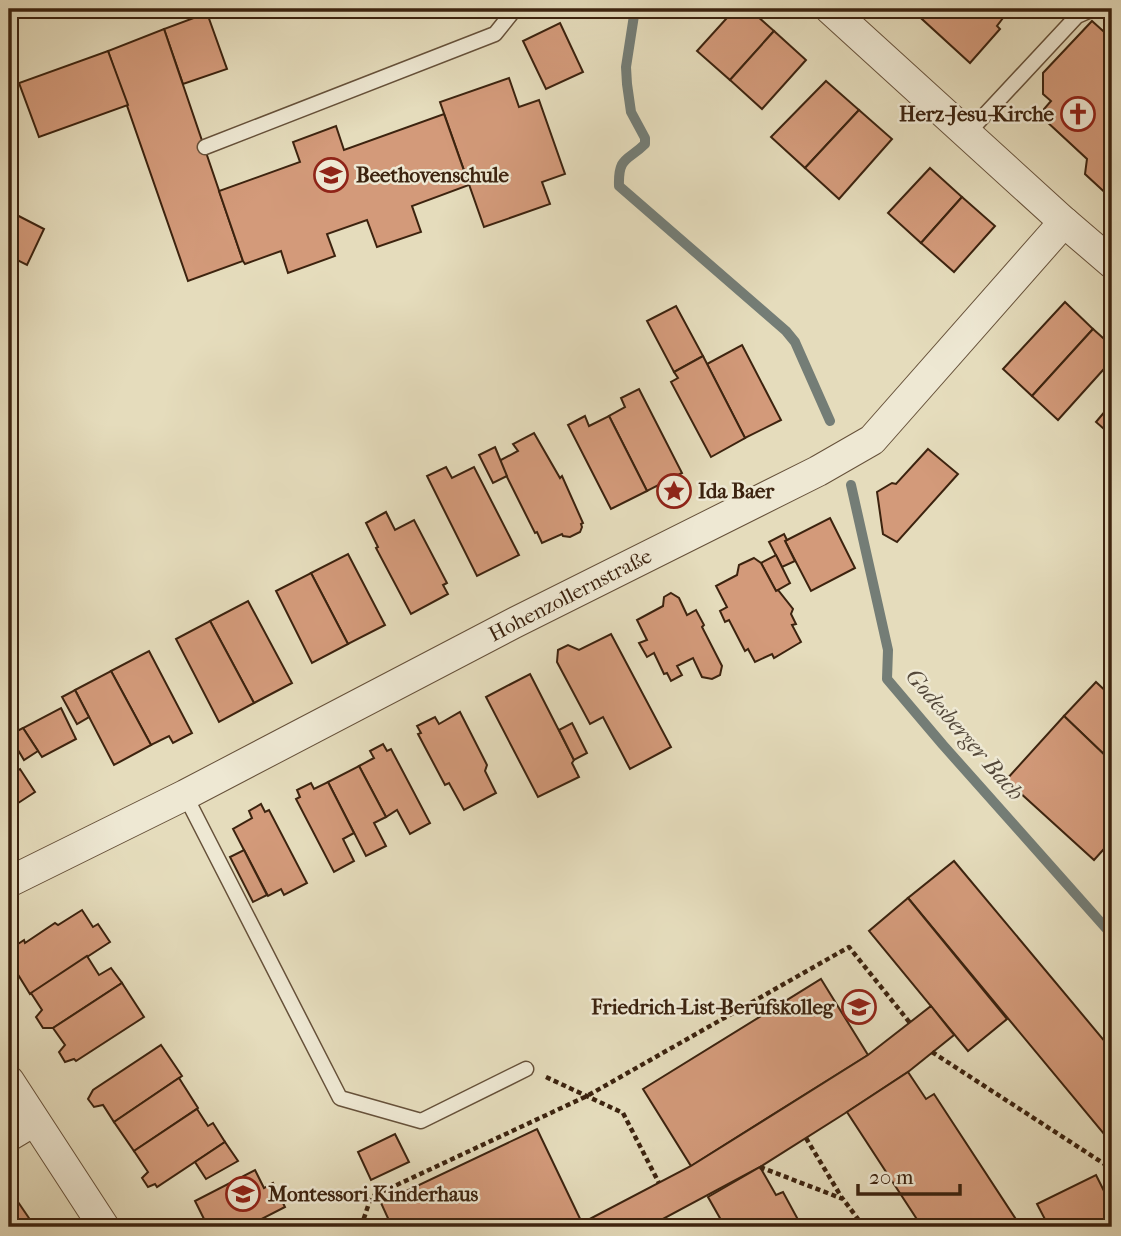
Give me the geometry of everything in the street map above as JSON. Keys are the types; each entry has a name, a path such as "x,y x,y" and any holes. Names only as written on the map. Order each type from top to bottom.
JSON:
{"street":[{"path":"830,9 1112,263"},
{"name":"Hohenzollernstraße","path":"9,882 185,795 514,623 818,471 872,440 1064,222"},
{"path":"9,1081 21,1129 104,1227"}],"lane":[{"path":"205,147 495,34 515,9"},
{"path":"967,134 1077,16 1093,9"},
{"path":"185,795 340,1098 421,1121 526,1069"}],"path":[{"path":"361,1227 371,1196 587,1096 849,947 910,1023"},
{"path":"932,1052 1109,1167 1112,1173"},
{"path":"526,1069 622,1113 659,1183"},
{"path":"806,1138 843,1199 864,1227"},
{"path":"760,1167 843,1199"}],"building":[{"path":"735,9 749,9 774,31 730,80 697,51"},
{"path":"899,9 993,9 1003,18 997,26 1000,29 970,63 912,10 906,16"},
{"path":"207,13 227,69 183,84 164,29"},
{"name":"Herz-Jesu-Kirche","path":"1092,21 1112,39 1112,199 1085,174 1087,159 1045,120 1044,109 1051,101 1043,94 1043,73"},
{"path":"560,23 583,72 546,89 523,41"},
{"path":"164,29 243,261 188,281 108,51"},
{"path":"774,31 806,60 762,109 730,80"},
{"path":"108,51 128,105 39,137 19,83"},
{"path":"509,78 519,107 539,100 565,174 542,182 550,204 484,227 440,102"},
{"path":"826,81 859,110 805,168 771,137"},
{"path":"859,110 892,139 839,199 805,168"},
{"path":"444,114 469,185 412,206 421,232 377,247 367,220 327,234 335,256 288,273 281,251 245,264 219,191 300,162 293,142 336,126 344,150"},
{"path":"930,168 962,197 921,243 888,213"},
{"path":"962,197 995,226 954,272 921,243"},
{"path":"9,211 44,229 27,265 9,256"},
{"path":"1065,302 1093,329 1032,396 1003,369"},
{"path":"676,306 703,356 674,372 647,321"},
{"path":"1093,329 1112,346 1112,360 1058,420 1032,396"},
{"path":"742,345 781,420 745,438 707,364"},
{"path":"703,356 745,438 711,457 671,382 678,378 674,372"},
{"path":"639,389 682,473 647,491 609,416 625,407 621,398"},
{"path":"1112,403 1112,436 1096,422"},
{"path":"585,416 589,426 609,416 647,491 611,509 568,425"},
{"path":"534,433 560,478 562,476 583,523 580,532 570,537 562,534 542,543 499,461 518,451 513,444"},
{"path":"495,447 507,476 493,483 479,455"},
{"path":"928,449 958,474 897,542 883,534 877,492 892,483 896,484"},
{"path":"446,467 452,478 474,467 519,555 477,576 427,476"},
{"path":"386,512 395,530 414,520 447,583 443,585 448,594 411,614 376,548 378,547 366,523"},
{"path":"830,518 855,568 811,591 785,541"},
{"path":"784,534 795,561 782,567 769,542"},
{"path":"348,554 385,625 348,644 311,573"},
{"path":"776,555 790,583 776,591 761,563"},
{"path":"754,558 761,563 776,591 778,590 793,609 791,614 796,624 792,625 801,642 774,658 772,654 755,662 748,649 745,651 729,620 725,622 720,611 727,607 716,586 737,575 739,565"},
{"path":"311,573 348,644 312,663 276,591"},
{"path":"671,593 679,598 687,615 696,610 722,666 720,675 712,679 702,677 693,658 677,666 682,675 671,681 667,673 664,674 654,653 647,657 639,643 647,640 637,620 663,606 664,597"},
{"path":"248,601 292,683 254,703 210,621"},
{"path":"210,621 254,703 219,722 176,639"},
{"path":"611,634 671,747 630,769 603,717 590,724 557,662 558,650 568,645 579,650"},
{"path":"149,651 192,733 173,743 169,736 151,745 111,671"},
{"path":"111,671 151,745 114,765 75,690"},
{"path":"530,674 574,760 572,763 579,777 538,797 486,697"},
{"path":"1096,682 1112,697 1112,762 1064,716"},
{"path":"75,690 89,717 77,724 62,697"},
{"path":"61,708 76,739 42,757 23,728"},
{"path":"460,712 487,765 485,771 496,793 464,810 449,783 445,785 418,734 421,733 417,726 435,717 439,724"},
{"path":"1064,716 1112,762 1112,840 1094,860 1006,780"},
{"path":"572,723 587,753 574,760 559,730"},
{"path":"23,728 38,751 24,760 9,735"},
{"path":"383,744 387,751 391,749 430,823 410,834 397,810 386,817 359,766 374,758 370,751"},
{"path":"359,766 386,817 374,823 386,846 366,856 328,782"},
{"path":"9,769 12,774 20,769 35,792 9,809"},
{"path":"328,782 354,833 343,839 354,861 334,872 296,799 300,797 297,790 311,783 314,789"},
{"path":"261,804 265,812 269,810 307,883 284,895 281,889 268,896 233,829 252,818 249,811"},
{"path":"244,850 267,895 253,902 230,857"},
{"path":"954,861 1112,1050 1112,1138 1109,1140 908,898"},
{"path":"908,898 1007,1019 968,1051 869,931"},
{"path":"82,910 93,927 98,924 110,942 30,994 9,960 9,944 15,946 24,940 25,943 55,923 58,925"},
{"path":"87,956 99,975 111,968 122,983 53,1028 43,1028 36,1017 42,1010 31,993"},
{"path":"821,979 868,1055 691,1166 643,1089"},
{"path":"122,983 144,1017 76,1061 74,1059 65,1062 59,1052 65,1045 53,1028"},
{"path":"931,1006 954,1035 908,1072 847,1112 760,1167 648,1227 584,1227 582,1223 691,1166 868,1055"},
{"path":"161,1045 182,1076 114,1122 103,1105 94,1107 88,1099 93,1090"},
{"path":"908,1072 926,1099 934,1094 1021,1227 922,1227 847,1112"},
{"path":"179,1078 198,1108 134,1151 114,1122"},
{"path":"197,1109 208,1126 213,1123 225,1142 157,1187 155,1184 148,1187 142,1178 148,1172 134,1151"},
{"path":"537,1129 584,1227 392,1227 381,1203"},
{"path":"395,1134 409,1162 371,1180 358,1152"},
{"path":"225,1142 238,1161 206,1179 195,1162"},
{"path":"760,1167 776,1195 783,1192 802,1227 725,1227 708,1197"},
{"name":"Montessori Kinderhaus","path":"255,1170 264,1188 273,1183 285,1207 246,1227 208,1227 195,1201"},
{"path":"1096,1175 1112,1207 1112,1227 1049,1227 1037,1204"},
{"path":"16,1199 35,1227 9,1227 9,1204"}],"waterway":[{"name":"Godesberger Bach","path":"635,9 626,67 627,84 631,112 645,138 645,144 622,164 619,186 786,331 795,342 830,421"},
{"name":"Godesberger Bach","path":"851,485 888,650 887,679 1112,935"}],"place":[{"name":"Herz-Jesu-Kirche","path":"1078,114"},
{"name":"Beethovenschule","path":"331,175"},
{"name":"Ida Baer","path":"674,491"},
{"name":"Friedrich-List-Berufskolleg","path":"859,1007"},
{"name":"Montessori Kinderhaus","path":"243,1194"}]}
